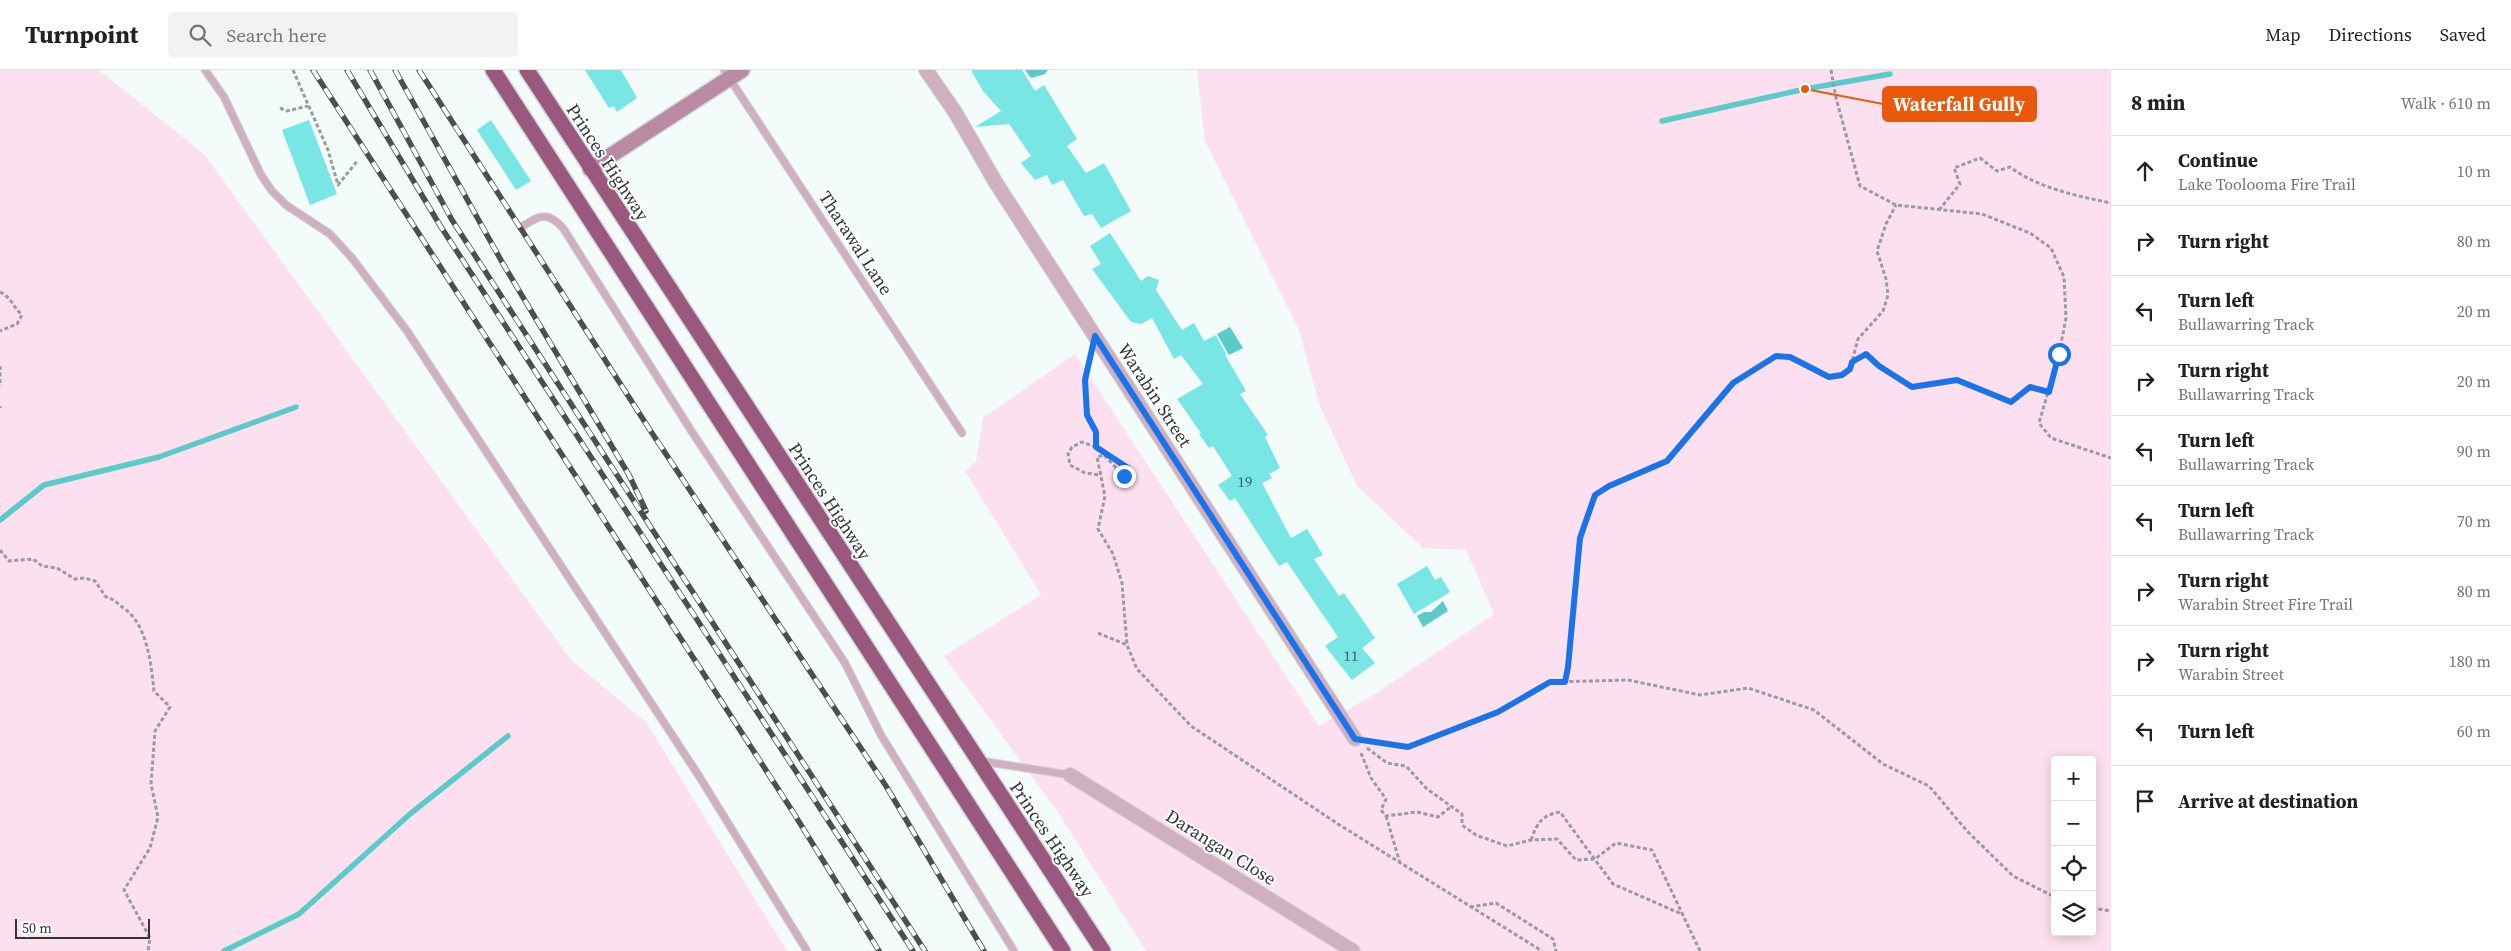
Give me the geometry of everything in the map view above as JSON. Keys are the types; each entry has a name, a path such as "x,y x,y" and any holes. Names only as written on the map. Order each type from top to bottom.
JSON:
{"highway":[{"path":"487,70 516,106"},
{"path":"493,70 1063,951"},
{"name":"Princes Highway","path":"527,70 1103,951"}],"street":[{"name":"Warabin Street","path":"926,70 1355,739"},
{"path":"590,169 732,73"},
{"name":"Darangan Close","path":"1070,775 1352,951"}],"lane":[{"path":"205,70 224,97 272,190 286,205 330,234 352,258 407,330 699,776 807,951"},
{"name":"Tharawal Lane","path":"732,73 962,433"},
{"path":"521,227 542,215 553,217 563,228 692,432 845,663 881,735 1014,951"},
{"path":"977,761 1070,775"}],"path":[{"path":"294,70 328,150 338,184 358,160"},
{"path":"1831,70 1836,98 1860,186 1896,205 1982,214 2030,233 2051,248 2064,277 2066,318 2049,392 2039,424 2051,438 2111,458"},
{"path":"280,108 287,110 308,106"},
{"path":"1939,211 1960,184 1954,168 1980,158 1997,171 2010,167 2020,175 2071,194 2111,203"},
{"path":"1565,682 1580,538 1595,495 1609,486 1667,461 1733,383 1776,356 1790,357 1829,377 1842,375 1850,369 1858,338 1883,311 1888,295 1886,279 1877,251 1886,224 1896,205"},
{"path":"0,292 10,297 16,310 22,315 17,324 0,331"},
{"path":"1095,336 1085,380 1087,415 1096,432 1096,447"},
{"path":"1852,362 1866,354 1879,366 1912,387 1957,380 2011,402 2030,387 2049,392"},
{"path":"0,366 0,386"},
{"path":"1101,475 1085,473 1070,465 1068,454 1072,447 1082,442 1096,447 1128,468 1131,473 1124,476 1104,455 1097,457 1101,475 1105,496 1098,529 1113,554 1122,583 1128,645 1137,669 1191,726 1400,863 1542,951"},
{"path":"0,550 9,561 33,559 42,566 57,568 75,579 84,578 95,581 106,596 114,598 132,613 140,629 151,661 154,691 170,707 155,731 152,784 158,818 150,848 124,890 150,938 148,951"},
{"path":"1098,634 1128,645"},
{"path":"1355,739 1408,747 1498,712 1550,682 1628,680 1700,695 1748,688 1814,710 1882,764 1929,786 1967,831 2013,876 2051,895"},
{"path":"1355,739 1387,763 1406,766 1428,789 1462,814 1462,825 1476,835 1507,846 1531,840 1557,839 1576,860 1595,859 1616,843 1652,850 1700,951"},
{"path":"1355,739 1371,778 1386,799 1381,810 1386,816 1400,863"},
{"path":"1386,816 1417,812 1438,817 1452,806"},
{"path":"1531,840 1536,824 1546,815 1560,812 1613,884 1684,915"},
{"path":"1470,907 1496,903 1553,939 1556,951"},
{"path":"2096,909 2111,911"}],"shaded area":[{"path":"0,70 99,70 204,154 571,660 646,722 787,951 0,951"},
{"path":"1197,70 2111,70 2111,951 1146,951 1059,814 944,656 1041,595 965,471 976,462 983,418 1075,354 1319,726 1375,694 1494,614 1466,550 1423,548 1357,486 1320,406 1299,330 1205,141"}],"water":[{"path":"1025,70 1048,70 1045,74 1031,78"},
{"path":"1230,327 1243,348 1229,355 1217,334"},
{"path":"1443,601 1448,611 1423,627 1417,616 1424,612 1431,612"}],"building":[{"path":"585,70 621,70 637,98 617,112 614,106 609,108"},
{"path":"971,70 1022,70 1035,91 1044,85 1077,139 1067,146 1086,173 1104,163 1131,211 1101,228 1092,214 1084,216 1063,180 1052,185 1047,175 1035,180 1021,163 1031,156 1009,124 975,127 1001,111 983,91"},
{"path":"309,120 337,194 310,205 282,130"},
{"path":"491,120 531,181 516,190 477,130"},
{"path":"1110,233 1141,281 1148,276 1159,280 1156,290 1182,330 1194,323 1204,341 1216,335 1225,355 1246,391 1240,394 1268,435 1265,437 1280,468 1269,474 1272,478 1262,483 1291,538 1307,529 1323,555 1314,559 1339,596 1344,593 1375,638 1362,648 1375,663 1352,680 1325,646 1338,637 1287,562 1279,566 1235,498 1230,501 1218,485 1232,476 1213,446 1209,448 1199,434 1201,433 1177,399 1203,384 1181,355 1174,359 1152,318 1141,324 1131,322 1092,269 1101,264 1090,246"},
{"path":"1427,566 1435,580 1441,577 1450,592 1414,614 1397,584"}],"waterway":[{"path":"1662,121 1805,89 1890,74"},
{"path":"0,520 44,485 159,457 296,407"},
{"path":"224,951 299,914 410,814 508,736"}],"railway":[{"path":"313,70 793,812 879,951"},
{"path":"347,70 441,227 913,951"},
{"path":"370,70 452,220 925,951"},
{"path":"395,70 502,262 629,475 646,511"},
{"path":"419,70 650,430 886,786 984,951"}],"place":[{"name":"Waterfall Gully","path":"1805,89"}],"route":[{"path":"1124,476 1131,473 1128,468 1105,451 1096,447 1096,432 1087,415 1085,380 1095,336 1355,739 1408,747 1498,712 1550,682 1565,682 1580,538 1595,495 1609,486 1667,461 1721,396 1733,383 1747,373 1776,356 1790,357 1829,377 1842,375 1850,369 1852,362 1866,354 1879,366 1912,387 1957,380 2011,402 2030,387 2049,392 2059,354"}]}
